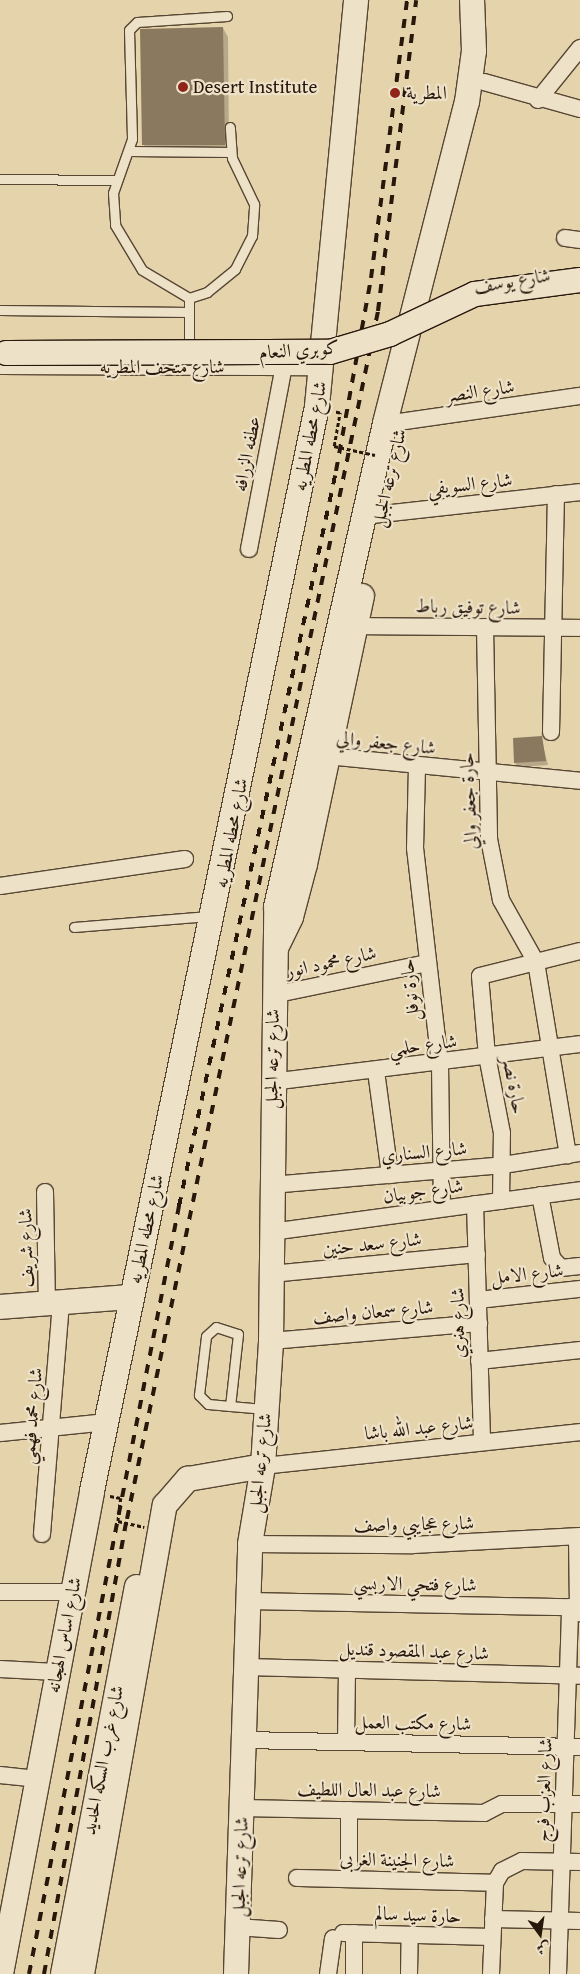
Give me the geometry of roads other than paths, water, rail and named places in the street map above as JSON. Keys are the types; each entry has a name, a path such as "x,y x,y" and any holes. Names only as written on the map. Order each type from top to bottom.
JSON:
{"street":[{"name":"شارع محطه المطريه","path":"131,1296 214,915 323,368 356,0"},
{"name":"شارع ترعه الجبل","path":"318,755 467,102 474,51 472,0"},
{"name":"شارع ترعه الجبل","path":"394,423 426,331 484,82 483,0"},
{"path":"538,100 580,48"},
{"path":"484,82 538,100 580,109"},
{"name":"كوبري النعام","path":"2,358 330,352 390,334 475,294 580,280"},
{"name":"شارع يوسف","path":"426,331 494,301 580,292"},
{"name":"شارع متحف المطريه","path":"2,358 189,367 284,366 323,368"},
{"name":"عطفه الزرافه","path":"249,549 284,366"},
{"name":"شارع النصر","path":"394,423 580,396"},
{"name":"شارع السويفي","path":"372,515 580,492"},
{"path":"551,732 555,628 556,494"},
{"name":"شارع ترعه الجبل","path":"236,1974 250,1544 263,1466 271,1341 271,1082 276,907 355,626 372,515"},
{"name":"شارع توفيق رباط","path":"355,626 580,628"},
{"name":"حارة جعفر والي","path":"485,628 486,774 489,839 502,900 536,962 551,1047 574,1154"},
{"name":"شارع جعفر والي","path":"318,755 486,774 580,781"},
{"name":"حارة نوفل","path":"417,767 415,848 440,1064 442,1208"},
{"path":"0,886 184,859"},
{"path":"536,962 580,951"},
{"name":"حارة نصر","path":"501,1201 503,1165 499,1107 487,1056 480,976 536,962"},
{"name":"شارع محمود انور","path":"273,995 427,963"},
{"name":"شارع حلمي","path":"271,1082 440,1064 580,1044"},
{"path":"376,1071 390,1175"},
{"name":"شارع السناري","path":"271,1186 503,1165 574,1154"},
{"name":"شارع جوبيان","path":"271,1232 580,1190"},
{"name":"شارع شريف","path":"45,1192 54,1303"},
{"path":"540,1195 552,1258 562,1268 580,1266"},
{"name":"شارع هنري","path":"475,1204 482,1442"},
{"name":"شارع سعد حنين","path":"271,1274 477,1254"},
{"name":"شارع الامل","path":"478,1300 580,1289"},
{"path":"0,1307 131,1296"},
{"name":"شارع اساس الهجانه","path":"1,1974 56,1672 131,1296"},
{"name":"شارع محمد فهمي","path":"42,1534 51,1429 54,1303"},
{"name":"شارع سمعان واصف","path":"271,1341 478,1323"},
{"path":"479,1361 580,1350"},
{"path":"0,1433 106,1422"},
{"name":"شارع عبد الله باشا","path":"263,1466 580,1432"},
{"name":"شارع غرب السكه الحديد","path":"82,1974 165,1505 178,1486 199,1476 263,1466"},
{"name":"شارع عجايبي واصف","path":"250,1544 414,1544 578,1536"},
{"name":"شارع العزب فرج","path":"558,1974 562,1862 572,1803 578,1536"},
{"name":"شارع غرب السكه الحديد","path":"63,1974 132,1605 137,1585 157,1550"},
{"path":"0,1592 72,1592"},
{"name":"شارع فتحي الاربسي","path":"248,1601 576,1610"},
{"name":"شارع عبد المقصود قنديل","path":"246,1667 574,1675"},
{"path":"0,1669 56,1672"},
{"path":"346,1742 347,1670"},
{"name":"شارع مكتب العمل","path":"245,1740 573,1746"},
{"path":"0,1775 37,1779"},
{"name":"شارع عبد العال اللطيف","path":"242,1808 494,1810 502,1804 572,1803"},
{"path":"349,1810 349,1879"},
{"path":"491,1974 493,1919 498,1877 522,1861 580,1862"},
{"name":"شارع الجنينة الغربى","path":"297,1878 498,1877"},
{"path":"493,1919 580,1921"},
{"path":"237,1927 279,1930"},
{"path":"328,1974 343,1935"},
{"path":"343,1935 354,1974"},
{"name":"حارة سيد سالم","path":"343,1935 492,1938"},
{"path":"409,1974 410,1935"}],"lane":[{"path":"189,298 156,282 130,256 115,225 116,180 130,151 132,26 227,16"},
{"path":"189,298 229,275 252,236 250,189 230,152 230,127"},
{"path":"130,151 230,152"},
{"path":"0,179 116,180"},
{"path":"189,298 189,367"},
{"path":"0,310 189,312"},
{"path":"74,926 214,915"},
{"path":"230,1406 238,1334 231,1328 213,1327 206,1336 199,1395 208,1404 230,1406 267,1409"}],"railway":[{"path":"29,1974 179,1206 336,471 371,278 407,0"},
{"path":"44,1974 127,1519 378,311 416,0"}],"place":[{"name":"Desert Institute","path":"183,87"},
{"name":"المطرية","path":"395,93"}]}
